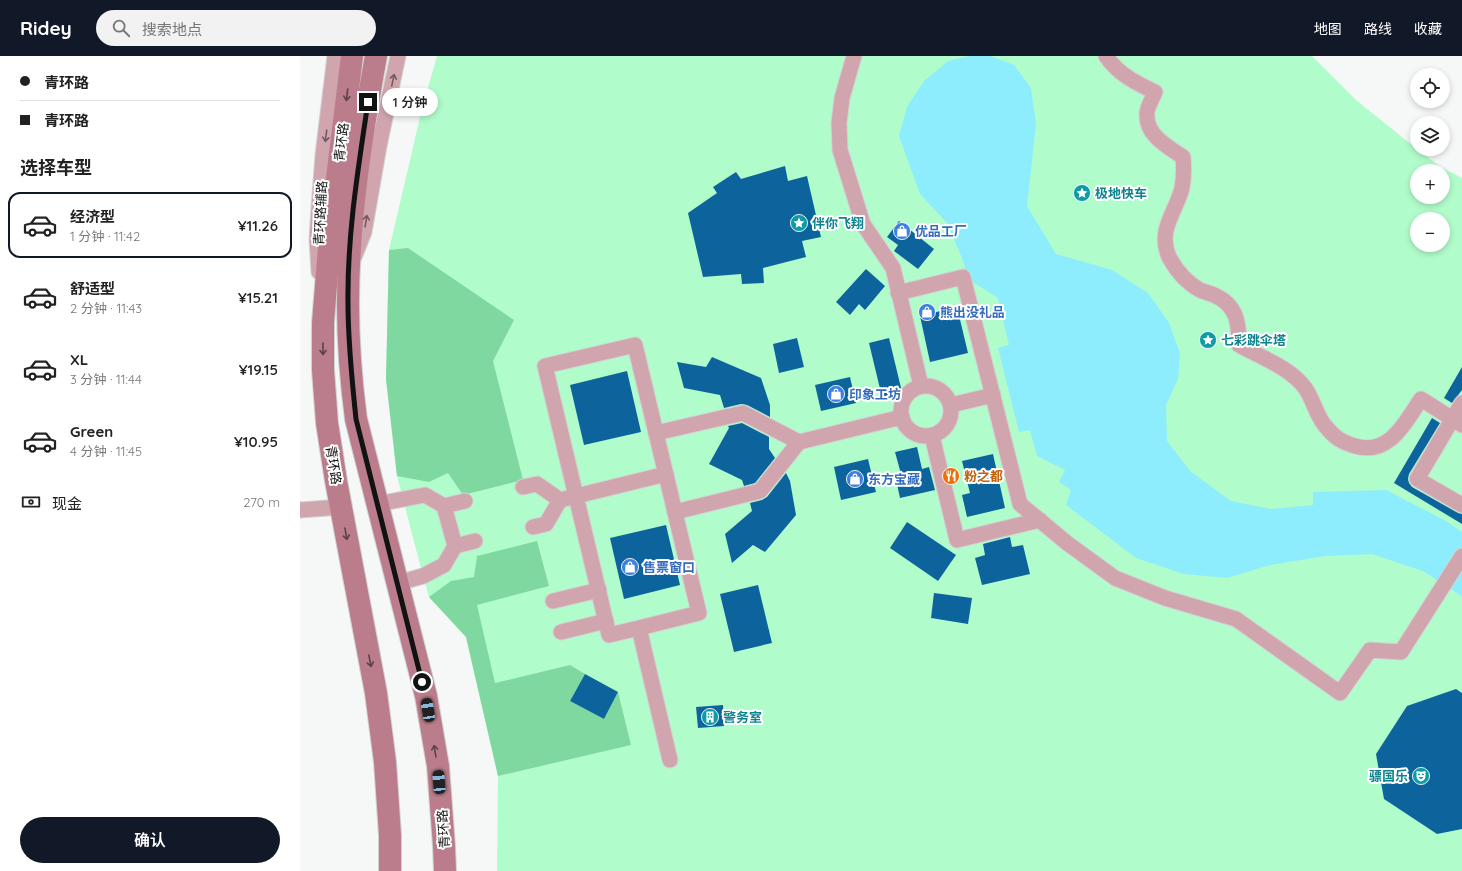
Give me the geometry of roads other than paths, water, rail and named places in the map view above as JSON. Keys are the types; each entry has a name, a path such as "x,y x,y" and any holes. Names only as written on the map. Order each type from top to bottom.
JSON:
{"main road":[{"name":"青环路","path":"352,56 336,183 323,323 323,370 327,423 341,507 376,693 385,762 390,835 390,871"},
{"name":"青环路","path":"376,56 354,202 348,303 351,379 356,419 426,696 438,766 445,871"}],"street":[{"name":"青环路辅路","path":"323,323 317,239 323,155 335,56"},
{"path":"349,271 364,232 378,146 398,56"},
{"path":"854,56 842,98 839,123 840,150 863,224 893,268 921,386"},
{"path":"1106,56 1112,66 1132,81 1155,92 1147,113 1149,127 1157,139 1183,157 1184,172 1182,188 1167,222 1165,242 1169,257 1184,278 1201,290 1226,301 1234,311 1239,326 1239,345 1291,373 1306,388 1315,409 1326,428 1342,442 1360,448 1373,448 1388,442 1402,427 1421,399 1457,422"},
{"path":"898,293 964,277 1020,504 1067,543 1115,578 1165,598 1236,619 1340,692 1370,650 1401,652 1462,556"},
{"path":"635,345 666,474 699,613 609,635 546,366 635,345"},
{"path":"921,386 934,387 945,394 951,405 951,418 944,430 932,436 919,436 908,429 902,417 902,404 909,393 921,386"},
{"path":"951,405 993,395"},
{"path":"1462,403 1457,422 1417,479 1462,505"},
{"path":"656,434 743,412 799,442"},
{"path":"675,512 760,491 799,442 902,417"},
{"path":"932,436 957,540 1040,520"},
{"path":"533,527 546,524 560,500 666,474"},
{"path":"523,487 537,484 560,500"},
{"path":"377,504 425,495 444,506 465,501"},
{"path":"398,583 423,576 444,565 455,546 444,506"},
{"path":"300,510 341,507"},
{"path":"455,546 475,541"},
{"path":"553,601 599,590"},
{"path":"561,632 606,621"},
{"path":"639,628 670,760"}],"water":[{"path":"970,56 990,56 1014,65 1031,88 1036,124 1027,206 1056,254 1112,270 1148,293 1169,323 1180,353 1178,379 1166,405 1167,441 1190,471 1231,501 1271,509 1313,505 1313,492 1386,490 1446,521 1462,532 1462,598 1460,595 1423,571 1372,554 1325,556 1270,565 1227,578 1184,574 1136,558 1066,505 1071,490 1059,482 1065,470 1037,456 1030,430 1019,432 998,348 1009,345 998,298 968,279 962,258 947,223 920,194 899,136 907,107 924,81 948,61"}],"place":[{"name":"极地快车","path":"1082,193"},
{"name":"伴你飞翔","path":"799,223"},
{"name":"优品工厂","path":"902,231"},
{"name":"熊出没礼品","path":"927,312"},
{"name":"七彩跳伞塔","path":"1208,340"},
{"name":"印象工坊","path":"836,394"},
{"name":"粉之都","path":"951,476"},
{"name":"东方宝藏","path":"855,479"},
{"name":"售票窗口","path":"630,567"},
{"name":"警务室","path":"710,717"},
{"name":"骠国乐","path":"1421,776"}]}
